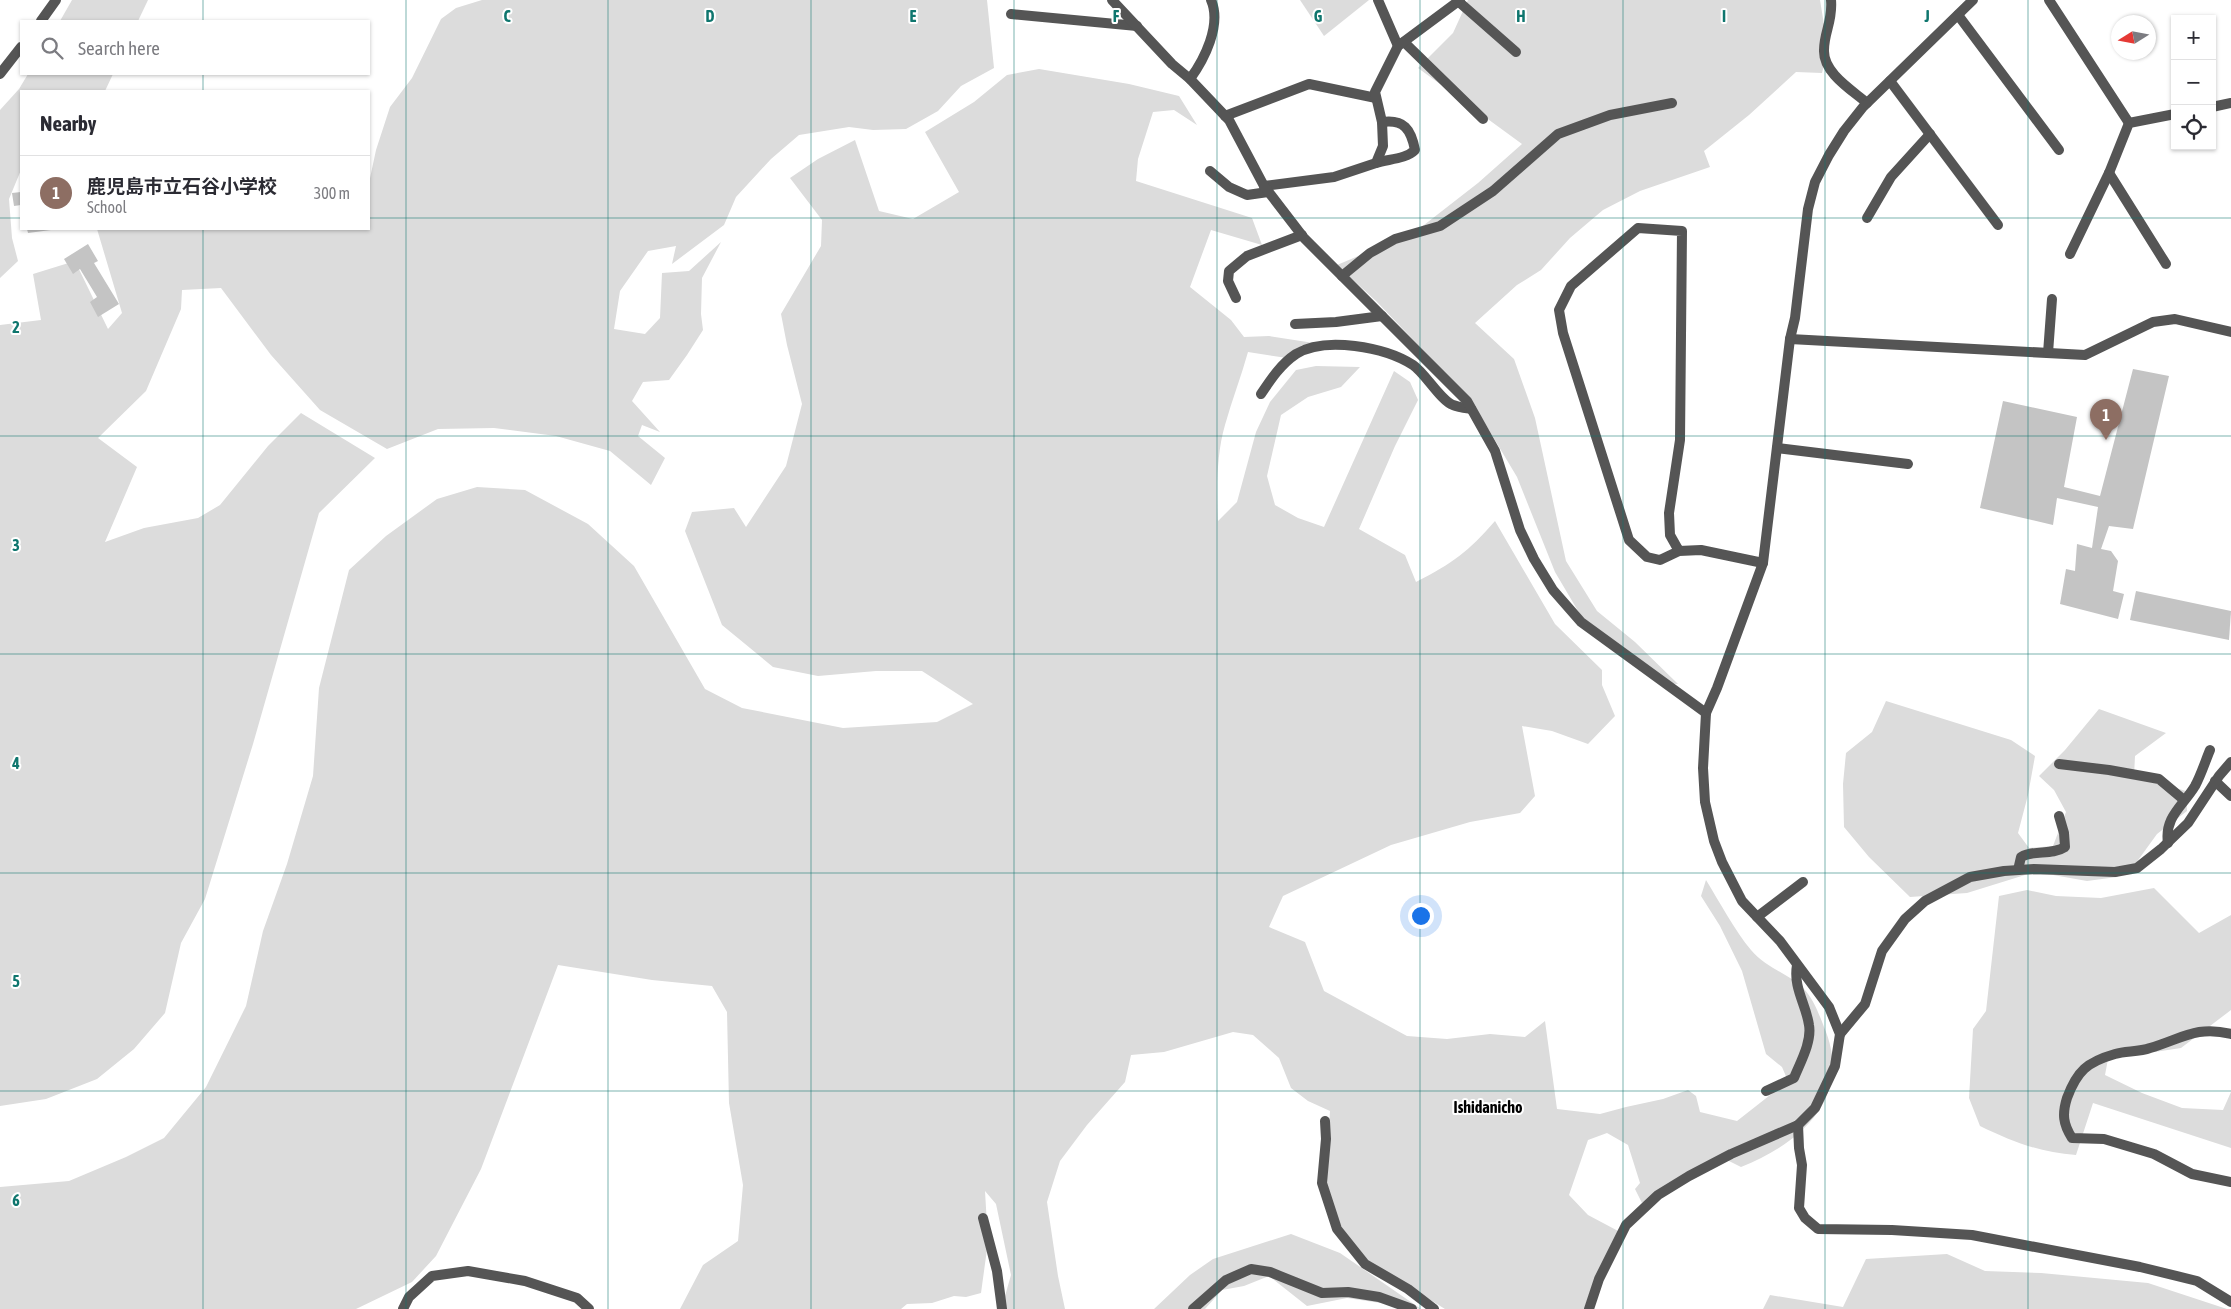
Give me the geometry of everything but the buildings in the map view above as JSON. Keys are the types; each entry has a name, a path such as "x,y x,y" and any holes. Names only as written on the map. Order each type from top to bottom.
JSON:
{"street":[{"path":"42,20 56,0"},
{"path":"1112,0 1172,64 1190,79 1225,116 1266,189 1302,235 1467,401 1495,450 1520,530 1534,559 1553,590 1581,622 1706,713"},
{"path":"1190,79 1202,62 1214,25 1211,0"},
{"path":"1378,0 1401,44 1483,120"},
{"path":"1831,0 1833,14 1823,51 1830,71 1867,103"},
{"path":"1840,1034 1829,1007 1780,941 1742,901 1722,862 1714,841 1705,802 1703,768 1706,713 1763,563 1790,339 1795,318 1808,209 1815,182 1844,131 1867,103 1973,0"},
{"path":"2049,0 2129,123"},
{"path":"1376,163 1383,146 1382,122 1375,92 1401,44 1459,1 1516,52"},
{"path":"1011,14 1137,26"},
{"path":"1958,16 2059,150"},
{"path":"0,74 20,48"},
{"path":"1890,81 1998,225"},
{"path":"1225,116 1310,84 1376,98"},
{"path":"1342,276 1370,253 1395,239 1440,226 1492,191 1558,134 1610,115 1672,103"},
{"path":"2216,106 2231,103"},
{"path":"2129,123 2171,115"},
{"path":"1210,171 1229,187 1247,195 1266,189 1334,177 1395,157 1408,156 1415,150 1413,136 1402,124 1393,120 1382,122"},
{"path":"2070,254 2109,173 2129,123"},
{"path":"1867,218 1891,177 1930,134"},
{"path":"2109,173 2166,264"},
{"path":"1678,551 1670,535 1669,513 1680,440 1682,231 1638,228 1571,286 1559,310 1563,333 1629,540 1647,557 1660,560 1678,551 1701,550 1763,563"},
{"path":"1236,298 1228,282 1229,271 1247,256 1302,235"},
{"path":"2048,353 2052,299"},
{"path":"1295,324 1336,322 1382,316"},
{"path":"1790,339 2085,355 2153,322 2175,319 2231,332"},
{"path":"1261,394 1279,368 1296,354 1310,348 1350,344 1385,352 1414,365 1451,405 1471,408"},
{"path":"1777,448 1908,464"},
{"path":"2168,843 2166,830 2195,786 2210,750"},
{"path":"1589,1309 1599,1279 1626,1225 1658,1196 1731,1154 1798,1125 1815,1108 1825,1091 1835,1066 1840,1034 1865,1004 1882,951 1905,919 1925,902 1970,877 2018,870 2115,872 2137,868 2168,843 2188,823 2215,781 2231,762"},
{"path":"2060,764 2159,779 2184,800"},
{"path":"2215,781 2231,796"},
{"path":"2018,870 2021,857 2028,853 2057,852 2065,847 2064,833 2059,816"},
{"path":"1757,917 1804,882"},
{"path":"1766,1091 1794,1078 1807,1046 1810,1026 1795,976 1798,965"},
{"path":"2231,1034 2214,1030 2195,1032 2148,1049 2116,1054 2088,1065 2074,1079 2064,1108 2064,1126 2072,1138 2112,1142 2154,1154 2192,1174 2231,1182"},
{"path":"1325,1120 1326,1139 1322,1183 1337,1229 1365,1264 1408,1289 1434,1309"},
{"path":"1798,1125 1798,1148 1802,1165 1799,1208 1805,1218 1818,1229 1892,1230 1972,1235 2140,1267 2197,1281 2231,1302"},
{"path":"983,1218 998,1270 1002,1309"},
{"path":"1193,1309 1226,1280 1252,1269 1270,1272 1322,1293 1348,1292 1371,1296 1412,1309"},
{"path":"403,1309 409,1297 432,1276 468,1271 525,1281 577,1298 589,1309"}],"shaded area":[{"path":"72,0 148,0 138,20 61,20"},
{"path":"482,0 987,0 994,68 961,86 938,111 906,129 873,130 849,127 799,135 771,159 736,197 724,225 672,264 676,246 648,251 620,291 614,329 645,334 660,318 662,273 689,271 721,242 702,278 701,314 703,330 669,380 643,382 632,401 660,432 642,425 638,436 665,458 651,485 610,451 556,436 494,428 438,429 387,449 320,410 271,355 221,288 182,290 181,309 146,391 98,438 137,467 105,542 144,528 198,518 220,505 268,446 301,413 375,458 319,513 253,744 205,899 181,943 165,1013 134,1049 97,1079 46,1099 0,1106 0,325 41,320 33,274 75,261 108,329 122,313 97,230 370,230 370,178 376,150 390,107 412,78 441,19 456,8"},
{"path":"1300,0 1369,0 1324,36"},
{"path":"1468,0 1820,0 1828,49 1822,73 1796,72 1749,115 1704,151 1710,167 1640,191 1603,210 1570,238 1541,270 1517,285 1475,323 1514,359 1535,418 1566,561 1597,611 1635,642 1678,684 1664,683 1581,616 1555,572 1517,477 1471,400 1376,301 1337,265 1415,232 1478,183 1522,144 1418,68 1453,33"},
{"path":"1039,69 1129,84 1179,96 1197,125 1174,110 1153,112 1138,159 1136,181 1252,218 1262,245 1211,230 1190,287 1231,320 1244,337 1269,336 1346,348 1302,345 1287,358 1248,352 1222,437 1218,473 1218,521 1237,502 1256,432 1270,402 1296,370 1316,366 1360,367 1341,387 1308,397 1281,415 1267,476 1275,505 1298,518 1324,527 1394,371 1410,382 1418,400 1395,446 1359,529 1405,555 1416,582 1459,556 1495,521 1555,624 1602,670 1602,685 1615,716 1588,744 1552,731 1522,726 1535,796 1520,813 1470,822 1391,845 1283,896 1269,927 1305,942 1324,991 1407,1036 1447,1039 1490,1034 1525,1037 1545,1021 1557,1109 1600,1114 1663,1099 1688,1090 1696,1096 1700,1112 1737,1121 1788,1081 1782,1067 1766,1054 1742,971 1720,926 1701,896 1706,880 1733,925 1751,950 1763,962 1803,988 1810,996 1824,1027 1832,1052 1832,1075 1827,1096 1816,1114 1802,1131 1784,1145 1741,1167 1723,1158 1642,1203 1635,1189 1640,1183 1628,1145 1607,1133 1588,1140 1569,1195 1588,1215 1620,1232 1592,1286 1584,1309 1445,1309 1366,1260 1346,1235 1332,1209 1326,1180 1330,1111 1308,1101 1291,1088 1279,1058 1253,1035 1233,1032 1164,1052 1131,1055 1125,1082 1087,1125 1060,1161 1047,1202 1065,1309 1004,1309 1003,1303 1011,1275 996,1204 985,1191 988,1242 981,1293 966,1297 954,1296 932,1303 907,1304 901,1309 680,1309 703,1265 738,1241 743,1185 729,1103 727,1012 712,986 652,980 558,965 481,1169 436,1256 412,1282 356,1309 0,1309 0,1187 69,1181 126,1157 164,1138 206,1087 246,1006 263,931 287,864 313,776 319,688 349,570 386,536 437,499 477,487 525,490 588,524 634,566 705,689 742,708 843,728 937,722 973,704 922,671 876,671 818,676 773,667 722,625 685,531 692,512 734,508 746,527 786,466 802,404 781,314 821,246 822,220 790,178 818,159 855,140 879,211 913,219 959,192 925,132 974,102 1007,75"},
{"path":"27,75 113,75 105,90 20,90 20,172 9,199 12,238 18,261 0,278 0,110 19,89"},
{"path":"1886,701 2011,740 2035,756 2028,795 2018,833 2029,848 2053,846 2066,812 2054,790 2039,776 2065,750 2099,709 2166,733 2135,756 2134,776 2186,791 2187,811 2157,834 2136,863 2117,877 2087,881 2053,875 2025,875 1967,893 1910,897 1869,857 1844,827 1843,784 1846,753 1872,732"},
{"path":"2154,888 2199,933 2231,915 2231,1010 2181,1048 2108,1059 2105,1075 2142,1093 2182,1108 2223,1110 2231,1092 2231,1148 2093,1103 2076,1155 2027,1145 1980,1126 1969,1098 1973,1029 1986,1011 1999,896 2027,890 2056,896 2101,898"},
{"path":"1291,1234 1340,1253 1421,1309 1347,1298 1307,1306 1269,1276 1244,1286 1222,1290 1205,1309 1154,1309 1190,1275 1213,1259"},
{"path":"1947,1254 1985,1271 2041,1273 2148,1283 2227,1309 1763,1309 1770,1295 1843,1307 1866,1259"}],"place":[{"name":"鹿児島市立石谷小学校","path":"2106,440"}],"district":[{"name":"Ishidanicho","path":"1488,1107"}]}
